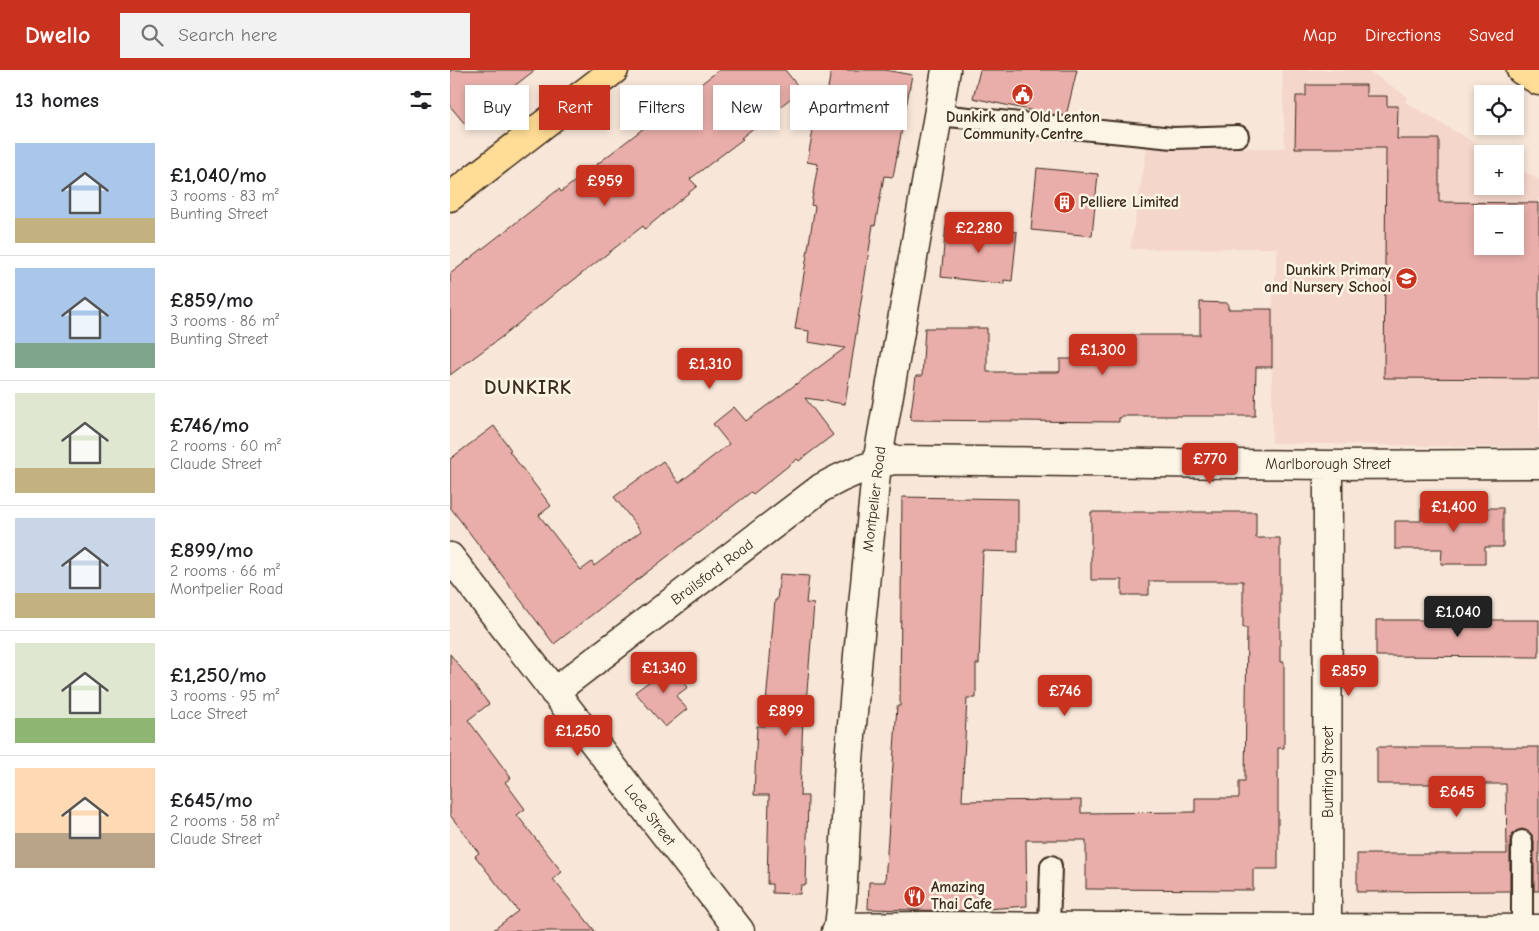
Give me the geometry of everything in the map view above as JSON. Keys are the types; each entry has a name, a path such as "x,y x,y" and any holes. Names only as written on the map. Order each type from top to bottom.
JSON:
{"main road":[{"path":"450,197 614,70"},
{"path":"1521,70 1539,81"}],"street":[{"name":"Montpelier Road","path":"837,929 842,900 849,760 858,655 877,463 946,70"},
{"name":"Marlborough Street","path":"877,463 894,460 1328,465 1539,464"},
{"name":"Brailsford Road","path":"554,692 821,488 877,463"},
{"name":"Bunting Street","path":"1327,928 1328,465"},
{"name":"Lace Street","path":"450,557 740,931"},
{"path":"837,929 1049,926 1531,929"}],"lane":[{"path":"938,115 1173,138 1238,136"},
{"path":"1522,841 1531,929"},
{"path":"1049,926 1051,866"}],"shaded area":[{"name":"Dunkirk Primary and Nursery School","path":"1282,70 1367,70 1408,97 1405,102 1479,145 1474,145 1474,195 1524,195 1524,171 1539,180 1539,448 1272,443 1272,309 1278,248 1130,249 1147,148 1285,148"}],"building":[{"path":"450,70 535,70 516,85 465,85 465,124 450,106"},
{"path":"719,70 785,70 797,85 790,85 790,99 780,107 780,85 713,85 713,130 751,130 741,138 743,139 690,179 697,186 645,229 643,226 565,285 503,336 450,375 450,274 559,189 561,192 641,130 703,130 703,85 700,85"},
{"path":"831,70 885,70 912,75 907,102 907,85 828,85"},
{"name":"Dunkirk and Old Lenton Community Centre","path":"980,70 1077,70 1066,116 973,98"},
{"path":"1306,85 1366,85 1366,96 1387,96 1387,106 1398,106 1397,139 1439,139 1439,202 1539,203 1539,379 1384,378 1386,148 1295,148 1296,96 1306,96"},
{"path":"813,130 902,130 893,177 884,176 875,226 873,225 845,404 805,398 833,435 799,461 797,459 753,494 751,492 554,644 450,507 450,459 494,426 511,450 509,451 551,506 539,515 581,570 592,562 594,566 641,531 614,497 663,461 679,483 729,444 713,424 734,407 746,421 845,348 808,342 809,331 795,329 815,206 811,205 818,164 807,162"},
{"name":"Pelliere Limited","path":"1037,168 1098,174 1092,236 1031,230"},
{"path":"946,225 1017,232 1012,281 1004,280 1004,284 941,277"},
{"path":"1200,302 1228,303 1228,309 1272,309 1272,367 1256,367 1255,416 1121,416 1119,422 910,420 916,376 922,376 925,328 987,328 987,372 1058,372 1060,371 1060,359 1130,359 1130,335 1200,335"},
{"path":"902,497 1018,499 1018,552 983,551 979,664 976,664 976,698 967,698 962,801 1081,800 1081,813 1195,812 1195,798 1239,798 1239,781 1245,781 1247,628 1243,628 1243,581 1149,581 1149,595 1122,595 1122,580 1091,580 1091,512 1256,512 1256,538 1280,538 1280,662 1284,662 1284,748 1278,748 1278,869 1253,869 1253,890 1086,889 1086,840 1026,840 1027,906 960,911 868,909 869,882 885,882 897,706 900,706"},
{"path":"1421,508 1503,508 1503,547 1485,547 1485,564 1441,564 1442,549 1395,549 1395,521 1421,521"},
{"path":"780,574 809,576 806,603 814,604 805,716 803,716 800,796 808,796 806,885 801,885 800,894 772,893 772,884 767,884 769,795 754,795 757,726 764,726 775,600 777,600"},
{"path":"1376,620 1539,620 1539,657 1376,656"},
{"path":"450,654 489,704 468,720 511,778 505,782 525,809 517,815 562,872 553,879 595,931 492,931 518,911 475,856 479,853 450,815"},
{"path":"666,662 688,687 676,696 687,709 665,727 635,692 650,681 650,672"},
{"path":"1377,747 1539,747 1539,891 1534,891 1534,841 1527,831 1522,829 1516,831 1510,841 1510,891 1357,892 1357,854 1507,854 1506,784 1377,784"}],"place":[{"name":"Dunkirk and Old Lenton Community Centre","path":"1023,94"},
{"name":"Pelliere Limited","path":"1064,202"},
{"name":"Dunkirk Primary and Nursery School","path":"1407,279"},
{"name":"Amazing Thai Cafe","path":"915,896"}],"district":[{"name":"DUNKIRK","path":"528,387"}]}
